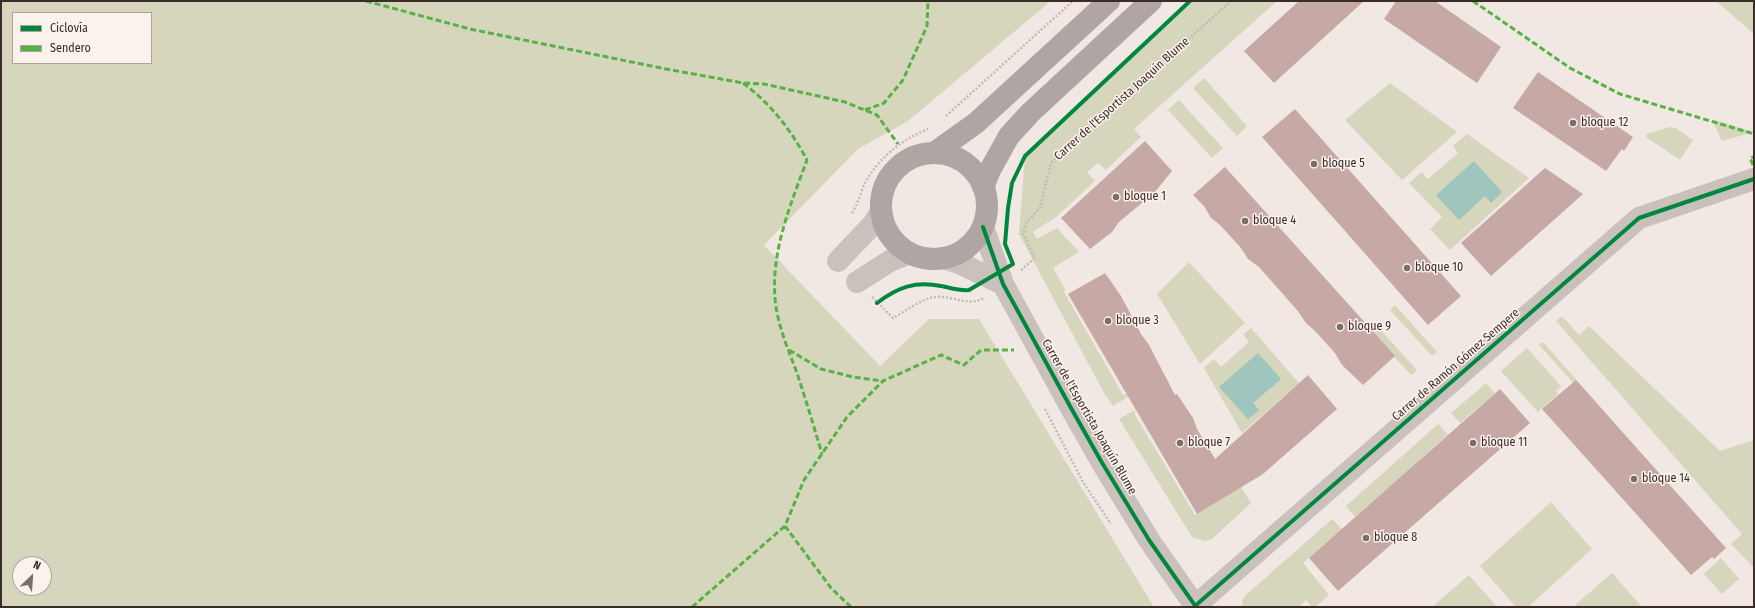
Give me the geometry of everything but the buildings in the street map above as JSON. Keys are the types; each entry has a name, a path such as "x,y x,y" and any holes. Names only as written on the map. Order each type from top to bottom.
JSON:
{"main road":[{"path":"934,154 976,123 1109,1"},
{"path":"983,187 990,170 1009,136 1030,113 1151,1"},
{"path":"934,154 950,156 964,163 976,174 983,187 987,201 983,227 976,239 967,248 956,255 943,258 926,259 909,253 895,242 886,228 881,211 882,194 889,178 897,169 901,165 916,157 934,154"}],"street":[{"name":"Carrer de Ramón Gómez Sempere","path":"1196,606 1639,218 1754,180"},
{"path":"838,261 874,223 881,211"},
{"name":"Carrer de l'Esportista Joaquín Blume","path":"983,227 995,290 1149,540 1196,606"},
{"path":"857,282 890,261 909,253"},
{"path":"943,258 959,263 995,290"}],"path":[{"path":"940,121 1073,1"},
{"path":"851,216 864,186 874,169 891,149 912,136 934,126"},
{"path":"857,282 893,318 918,304 935,297 964,302 978,302 995,290"},
{"path":"877,303 883,299"}],"green space":[{"path":"1,1 1051,1 908,121 858,149 764,245 880,366 929,319 979,319 1154,607 1,607"},
{"path":"1190,1 1277,1 1134,129 1141,137 1106,170 1098,163 1087,172 1095,181 1056,217 1033,232 1037,239 1057,228 1079,252 1053,268 1065,289 1064,292 1123,395 1127,394 1128,397 1113,406 1104,393 1019,234 1025,156"},
{"path":"1716,1 1754,1 1754,34"},
{"path":"1204,78 1247,126 1237,136 1193,88"},
{"path":"1390,83 1457,132 1402,180 1345,120"},
{"path":"1179,100 1223,148 1212,158 1168,110"},
{"path":"1712,119 1754,132 1722,141"},
{"path":"1669,127 1676,128 1693,140 1680,160 1646,137 1647,134"},
{"path":"1467,134 1529,178 1450,250 1430,229 1442,217 1409,183 1422,172 1428,179 1458,153 1453,146"},
{"path":"1189,262 1245,323 1200,364 1157,294"},
{"path":"1395,305 1437,352 1432,356 1390,310"},
{"path":"1562,316 1579,335 1589,326 1720,451 1754,440 1754,568 1731,544 1742,534 1556,321"},
{"path":"1374,323 1417,370 1411,375 1368,328"},
{"path":"1251,328 1299,383 1242,433 1204,368 1214,359 1221,367 1249,342 1243,334"},
{"path":"1544,343 1617,426 1616,430 1538,344"},
{"path":"1527,348 1561,386 1556,391 1558,394 1538,412 1501,371"},
{"path":"1486,383 1495,393 1460,423 1451,413"},
{"path":"1135,410 1135,415 1195,515 1241,487 1251,503 1212,539 1205,541 1192,537 1119,419"},
{"path":"1438,424 1448,434 1415,464 1442,495 1421,513 1394,483 1355,517 1346,506"},
{"path":"1551,502 1592,549 1528,607 1516,607 1480,566"},
{"path":"1332,519 1342,529 1303,563 1329,595 1315,607 1312,607 1306,600 1299,607 1243,607 1242,600 1247,594"},
{"path":"1721,558 1739,579 1722,594 1704,574"},
{"path":"1612,573 1642,607 1573,607"},
{"path":"1469,575 1497,607 1432,607"}],"water":[{"path":"1474,161 1502,192 1491,203 1485,196 1459,220 1436,195"},
{"path":"1258,353 1281,379 1253,403 1259,410 1248,419 1219,387"}],"marked path":[{"path":"366,1 470,29 666,69 743,83 764,84 845,102 877,115 898,144"},
{"path":"865,110 884,103 903,80 927,26 928,1"},
{"path":"1473,1 1570,68 1620,94 1754,134"},
{"path":"743,83 763,100 780,118 807,160 789,210 779,245 776,263 775,298 780,327 797,373 822,454"},
{"path":"1753,165 1750,158 1754,157"},
{"path":"789,350 821,369 853,377 883,381"},
{"path":"851,607 831,588 785,526 804,480 847,417 883,381 941,355 964,365 981,350 1014,350"},
{"path":"692,607 785,526"}],"cycle path":[{"path":"877,303 900,289 915,285 923,284 959,290 969,290 1013,264 1005,244 1008,208 1012,183 1025,156 1190,1"},
{"path":"1195,606 1639,218 1754,179"},
{"path":"983,227 1003,284 1071,408 1149,540 1196,607"}],"place":[{"name":"bloque 12","path":"1573,123"},
{"name":"bloque 5","path":"1314,164"},
{"name":"bloque 1","path":"1116,197"},
{"name":"bloque 4","path":"1245,221"},
{"name":"bloque 10","path":"1407,268"},
{"name":"bloque 3","path":"1108,321"},
{"name":"bloque 9","path":"1340,327"},
{"name":"bloque 7","path":"1180,443"},
{"name":"bloque 11","path":"1473,443"},
{"name":"bloque 14","path":"1634,479"},
{"name":"bloque 8","path":"1366,538"}]}
